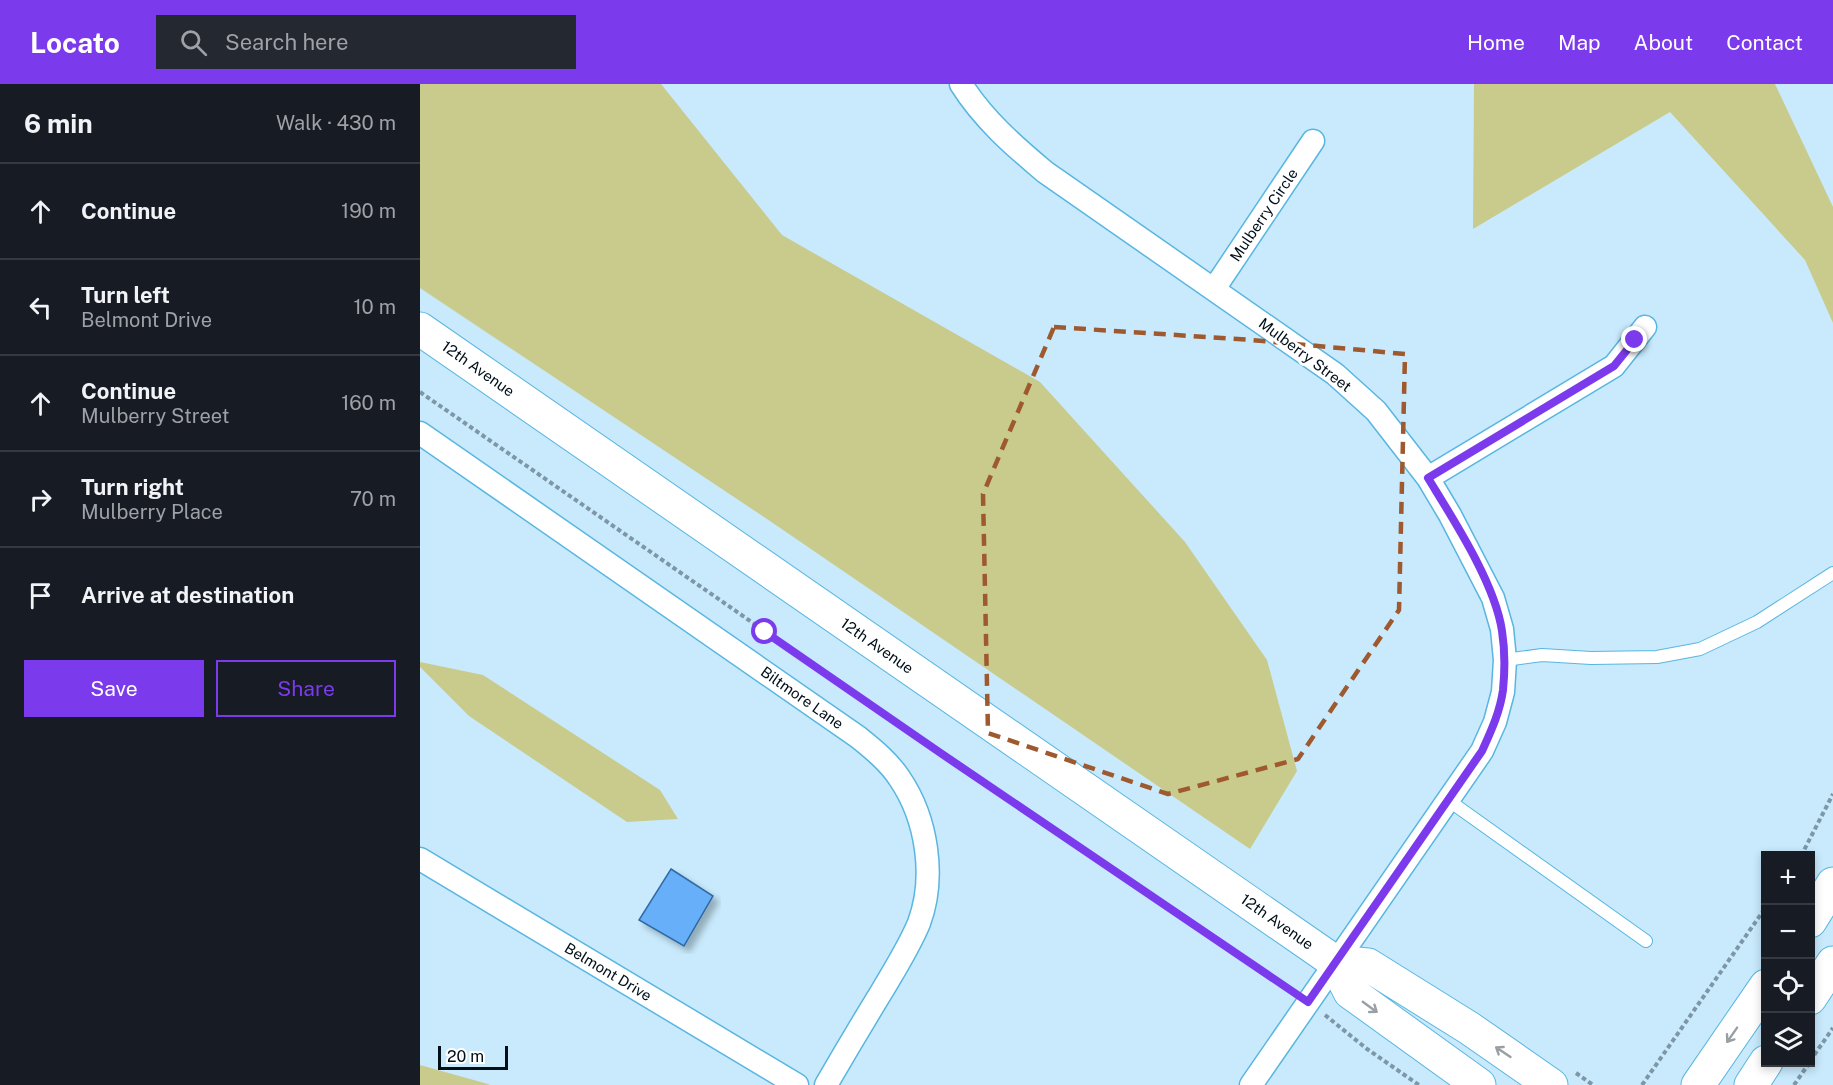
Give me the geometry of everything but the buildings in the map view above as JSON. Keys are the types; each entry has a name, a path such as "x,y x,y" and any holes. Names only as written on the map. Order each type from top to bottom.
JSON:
{"street":[{"name":"Mulberry Street","path":"961,84 969,97 1007,140 1045,172 1335,374 1376,411 1428,478 1493,598 1502,629 1505,660 1503,692 1495,722 1482,751 1335,962"},
{"name":"Mulberry Circle","path":"1214,289 1313,141"},
{"path":"1428,478 1614,366 1645,327"},
{"name":"12th Avenue","path":"420,329 1335,962 1368,965 1468,1028 1551,1085"},
{"name":"Biltmore Lane","path":"420,433 858,737 880,755 900,779 914,806 922,830 927,858 927,888 919,921 905,952 826,1085"},
{"name":"Belmont Drive","path":"420,859 797,1085"},
{"path":"1815,913 1833,884"},
{"path":"1251,1085 1335,962"},
{"name":"12th Avenue","path":"1335,962 1350,993 1479,1085"},
{"path":"1815,990 1833,963"},
{"path":"1698,1085 1761,993"},
{"path":"1750,1085 1763,1067"}],"lane":[{"path":"1505,660 1542,655 1591,658 1657,657 1700,649 1757,622 1833,573"},
{"path":"1448,800 1646,941"}],"path":[{"path":"420,392 942,754 1308,1002 1367,1049 1419,1085"},
{"path":"1803,851 1833,794"},
{"path":"1642,1085 1761,914"},
{"path":"1815,1055 1833,1028"},
{"path":"1794,1085 1807,1067"}],"highlighted area":[{"path":"1054,327 1252,340 1405,354 1399,610 1298,759 1168,794 988,733 983,494"}],"green space":[{"path":"420,84 661,84 782,235 1040,382 1185,542 1267,660 1297,771 1250,849 767,519 420,288"},
{"path":"1474,84 1775,84 1833,207 1833,323 1805,260 1670,112 1473,229"},
{"path":"420,662 483,675 660,790 678,819 627,822 469,716 420,667"},
{"path":"420,1065 488,1084 490,1085 420,1085"}],"route":[{"path":"765,632 1308,1002 1482,751 1495,722 1503,692 1504,644 1493,598 1480,570 1428,478 1614,366 1635,340"}]}
